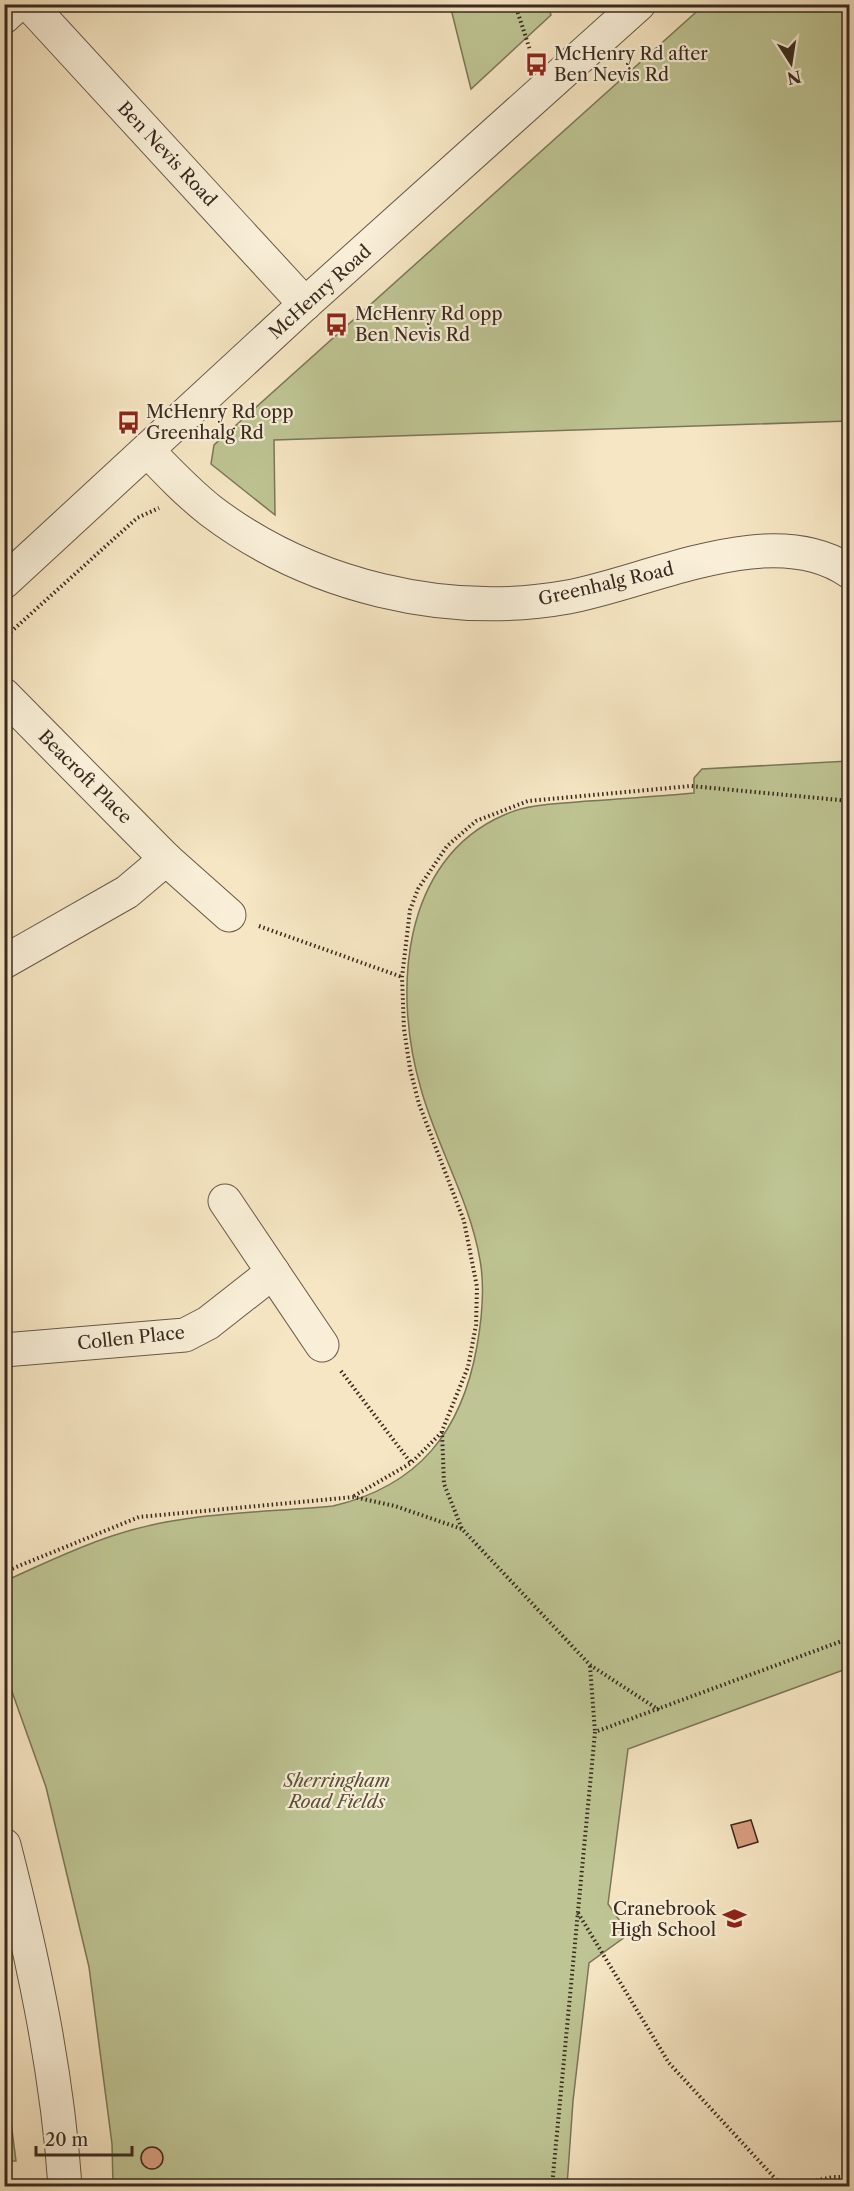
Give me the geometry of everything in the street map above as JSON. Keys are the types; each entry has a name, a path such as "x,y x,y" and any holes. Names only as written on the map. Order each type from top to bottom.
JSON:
{"street":[{"path":"4,17 18,4"},
{"name":"Ben Nevis Road","path":"29,4 305,304"},
{"name":"McHenry Road","path":"4,582 305,304 639,4"},
{"name":"Greenhalg Road","path":"148,451 212,511 285,556 322,572 417,598 475,603 536,601 597,591 736,553 767,549 819,558 849,572"},
{"name":"Beacroft Place","path":"4,695 166,859 229,915"},
{"path":"4,962 127,892 166,859"},
{"path":"225,1201 322,1346"},
{"name":"Collen Place","path":"4,1350 186,1335 208,1323 273,1272"},
{"path":"4,1845 33,1957 52,2060 65,2187"}],"path":[{"path":"515,4 530,50"},
{"path":"4,638 137,518 159,508"},
{"path":"354,1497 411,1463 442,1431 468,1367 476,1325 477,1287 464,1221 419,1104 410,1069 404,1029 402,977 406,934 418,889 447,846 477,821 502,809 528,801 560,796 691,786 849,801"},
{"path":"229,915 402,977"},
{"path":"322,1346 411,1463"},
{"path":"442,1431 444,1484 462,1529 590,1665 659,1710"},
{"path":"4,1572 139,1516 354,1497 395,1506 462,1529"},
{"path":"594,1732 659,1710 849,1638"},
{"path":"552,2187 594,1732 590,1665"},
{"path":"4,1712 10,1727"},
{"path":"578,1913 669,2063 782,2187"},
{"path":"790,2187 833,2177 849,2177"}],"green space":[{"path":"450,5 548,5 551,15 471,89"},
{"path":"704,5 849,5 849,421 274,440 275,515 211,464 214,445"},
{"name":"Sherringham Road Fields","path":"849,761 849,1668 628,1749 608,1904 629,1934 589,1963 573,2101 567,2186 113,2186 112,2144 89,1967 46,1787 5,1672 5,1581 59,1556 141,1527 223,1514 333,1506 363,1497 390,1485 412,1469 432,1450 448,1429 470,1376 477,1346 482,1303 482,1271 469,1217 421,1089 412,1052 408,1012 408,972 413,933 425,896 443,863 469,836 504,815 535,806 694,793 694,778 702,769"},
{"path":"4,2068 16,2161 5,2161"}],"building":[{"path":"751,1820 758,1842 738,1848 731,1825"},
{"path":"152,2147 160,2150 163,2158 160,2166 152,2169 144,2166 141,2158 144,2150"}],"place":[{"name":"McHenry Rd after Ben Nevis Rd","path":"536,64"},
{"name":"McHenry Rd opp Ben Nevis Rd","path":"337,324"},
{"name":"McHenry Rd opp Greenhalg Rd","path":"128,422"},
{"name":"Cranebrook High School","path":"734,1919"}]}
